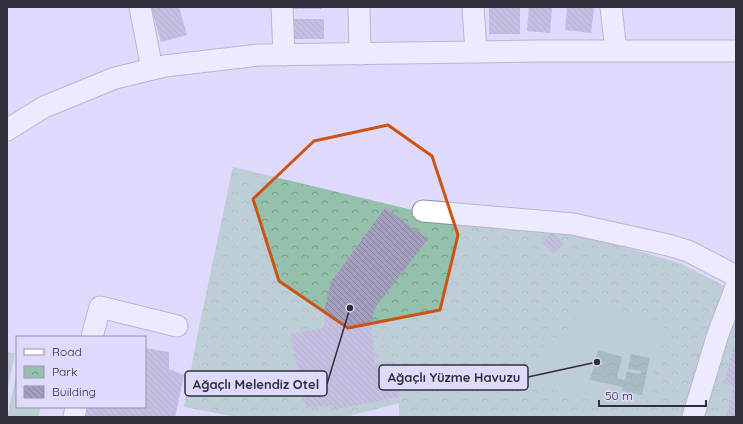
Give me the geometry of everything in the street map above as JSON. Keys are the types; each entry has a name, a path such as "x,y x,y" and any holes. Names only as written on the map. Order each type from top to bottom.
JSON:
{"street":[{"path":"140,7 152,69"},
{"path":"282,7 284,55"},
{"path":"359,7 360,54"},
{"path":"473,7 476,52"},
{"path":"611,7 616,51"},
{"path":"7,130 44,107 115,78 164,66 259,55 736,51"},
{"path":"424,211 573,224 668,244 688,251 736,276"},
{"path":"693,417 718,334 736,287"},
{"path":"92,336 100,307 178,326"}],"highlighted area":[{"path":"388,125 432,156 458,235 440,310 348,328 279,281 253,199 314,141"}],"green space":[{"path":"233,167 446,218 564,229 682,264 736,292 736,417 399,417 399,403 345,417 237,417 184,407 198,332"},
{"path":"580,302 665,324 648,399 635,409 533,384 546,336 569,341"},
{"path":"7,352 15,353 7,391"},
{"path":"16,376 16,408 41,408 38,417 7,417"}],"water":[{"path":"598,350 622,357 617,378 625,380 627,372 641,374 641,371 628,369 631,354 650,358 642,395 622,391 623,387 590,380"}],"building":[{"path":"151,7 179,7 187,35 161,42"},
{"path":"292,7 322,7 322,9 292,9"},
{"path":"489,7 520,7 520,34 489,34"},
{"path":"529,7 552,7 550,33 527,31"},
{"path":"567,7 594,8 591,33 565,30"},
{"path":"293,19 324,19 324,39 293,39"},
{"path":"385,208 428,239 374,309 371,325 375,364 393,361 399,397 336,409 334,405 306,408 290,334 324,328 325,307 331,282"},
{"path":"552,232 564,244 554,254 542,242"},
{"path":"734,345 736,346 736,417 726,417 734,386 724,384"},
{"path":"146,348 169,352 169,369 184,375 175,417 84,417 87,408 146,408"}],"place":[{"name":"Ağaçlı Melendiz Otel","path":"350,308"},
{"name":"Ağaçlı Yüzme Havuzu","path":"597,362"}]}
